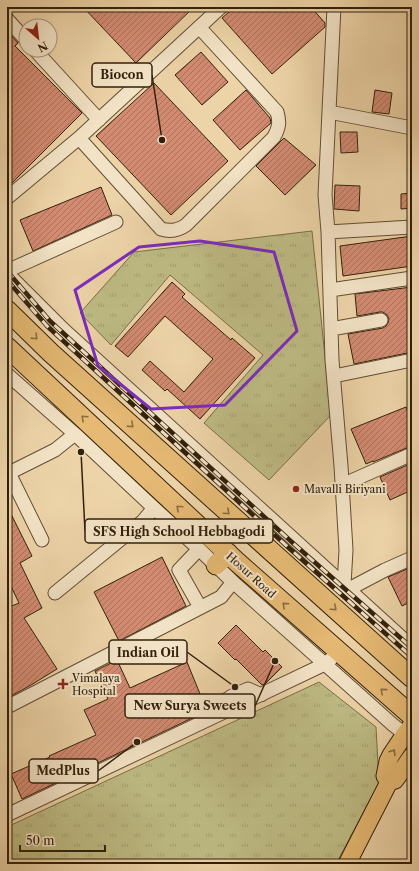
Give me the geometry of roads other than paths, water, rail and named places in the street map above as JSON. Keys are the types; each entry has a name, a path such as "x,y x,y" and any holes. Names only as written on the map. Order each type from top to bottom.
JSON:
{"highway":[{"path":"7,310 51,353 412,678"},
{"name":"Hosur Road","path":"7,346 222,559 332,658 412,716"}],"main road":[{"path":"389,782 385,776 388,761 410,733"},
{"path":"347,864 389,782 395,780 412,756"}],"street":[{"path":"7,198 79,138 221,7"},
{"path":"334,7 325,195 328,232 331,329 342,485 347,587"},
{"path":"7,19 18,31"},
{"path":"79,138 161,229 167,231 181,229 186,225 274,137 279,126 277,112 199,28"},
{"path":"42,58 99,120"},
{"path":"329,112 412,128"},
{"path":"116,222 7,272 63,329 412,647"},
{"path":"328,232 412,227"},
{"path":"330,290 412,278"},
{"path":"331,329 382,320"},
{"path":"334,376 412,360"},
{"path":"7,374 75,434 199,549 222,559 233,582 332,658 410,733"},
{"path":"42,540 8,473 55,450 75,434"},
{"path":"342,485 412,454"},
{"path":"55,593 143,521 154,508"},
{"path":"199,549 179,570 200,607"},
{"path":"347,587 412,558"},
{"path":"7,707 221,597 233,582"},
{"path":"7,815 261,694 332,658"}],"railway":[{"path":"7,271 50,321 294,544 412,648"},
{"path":"7,280 47,326 290,549 412,657"}],"place":[{"name":"Biocon","path":"162,140"},
{"name":"SFS High School Hebbagodi","path":"81,452"},
{"name":"Mavalli Biriyani","path":"296,489"},
{"name":"New Surya Sweets","path":"275,661"},
{"name":"Vimalaya Hospital","path":"63,684"},
{"name":"Indian Oil","path":"235,687"},
{"name":"MedPlus","path":"137,742"}]}
